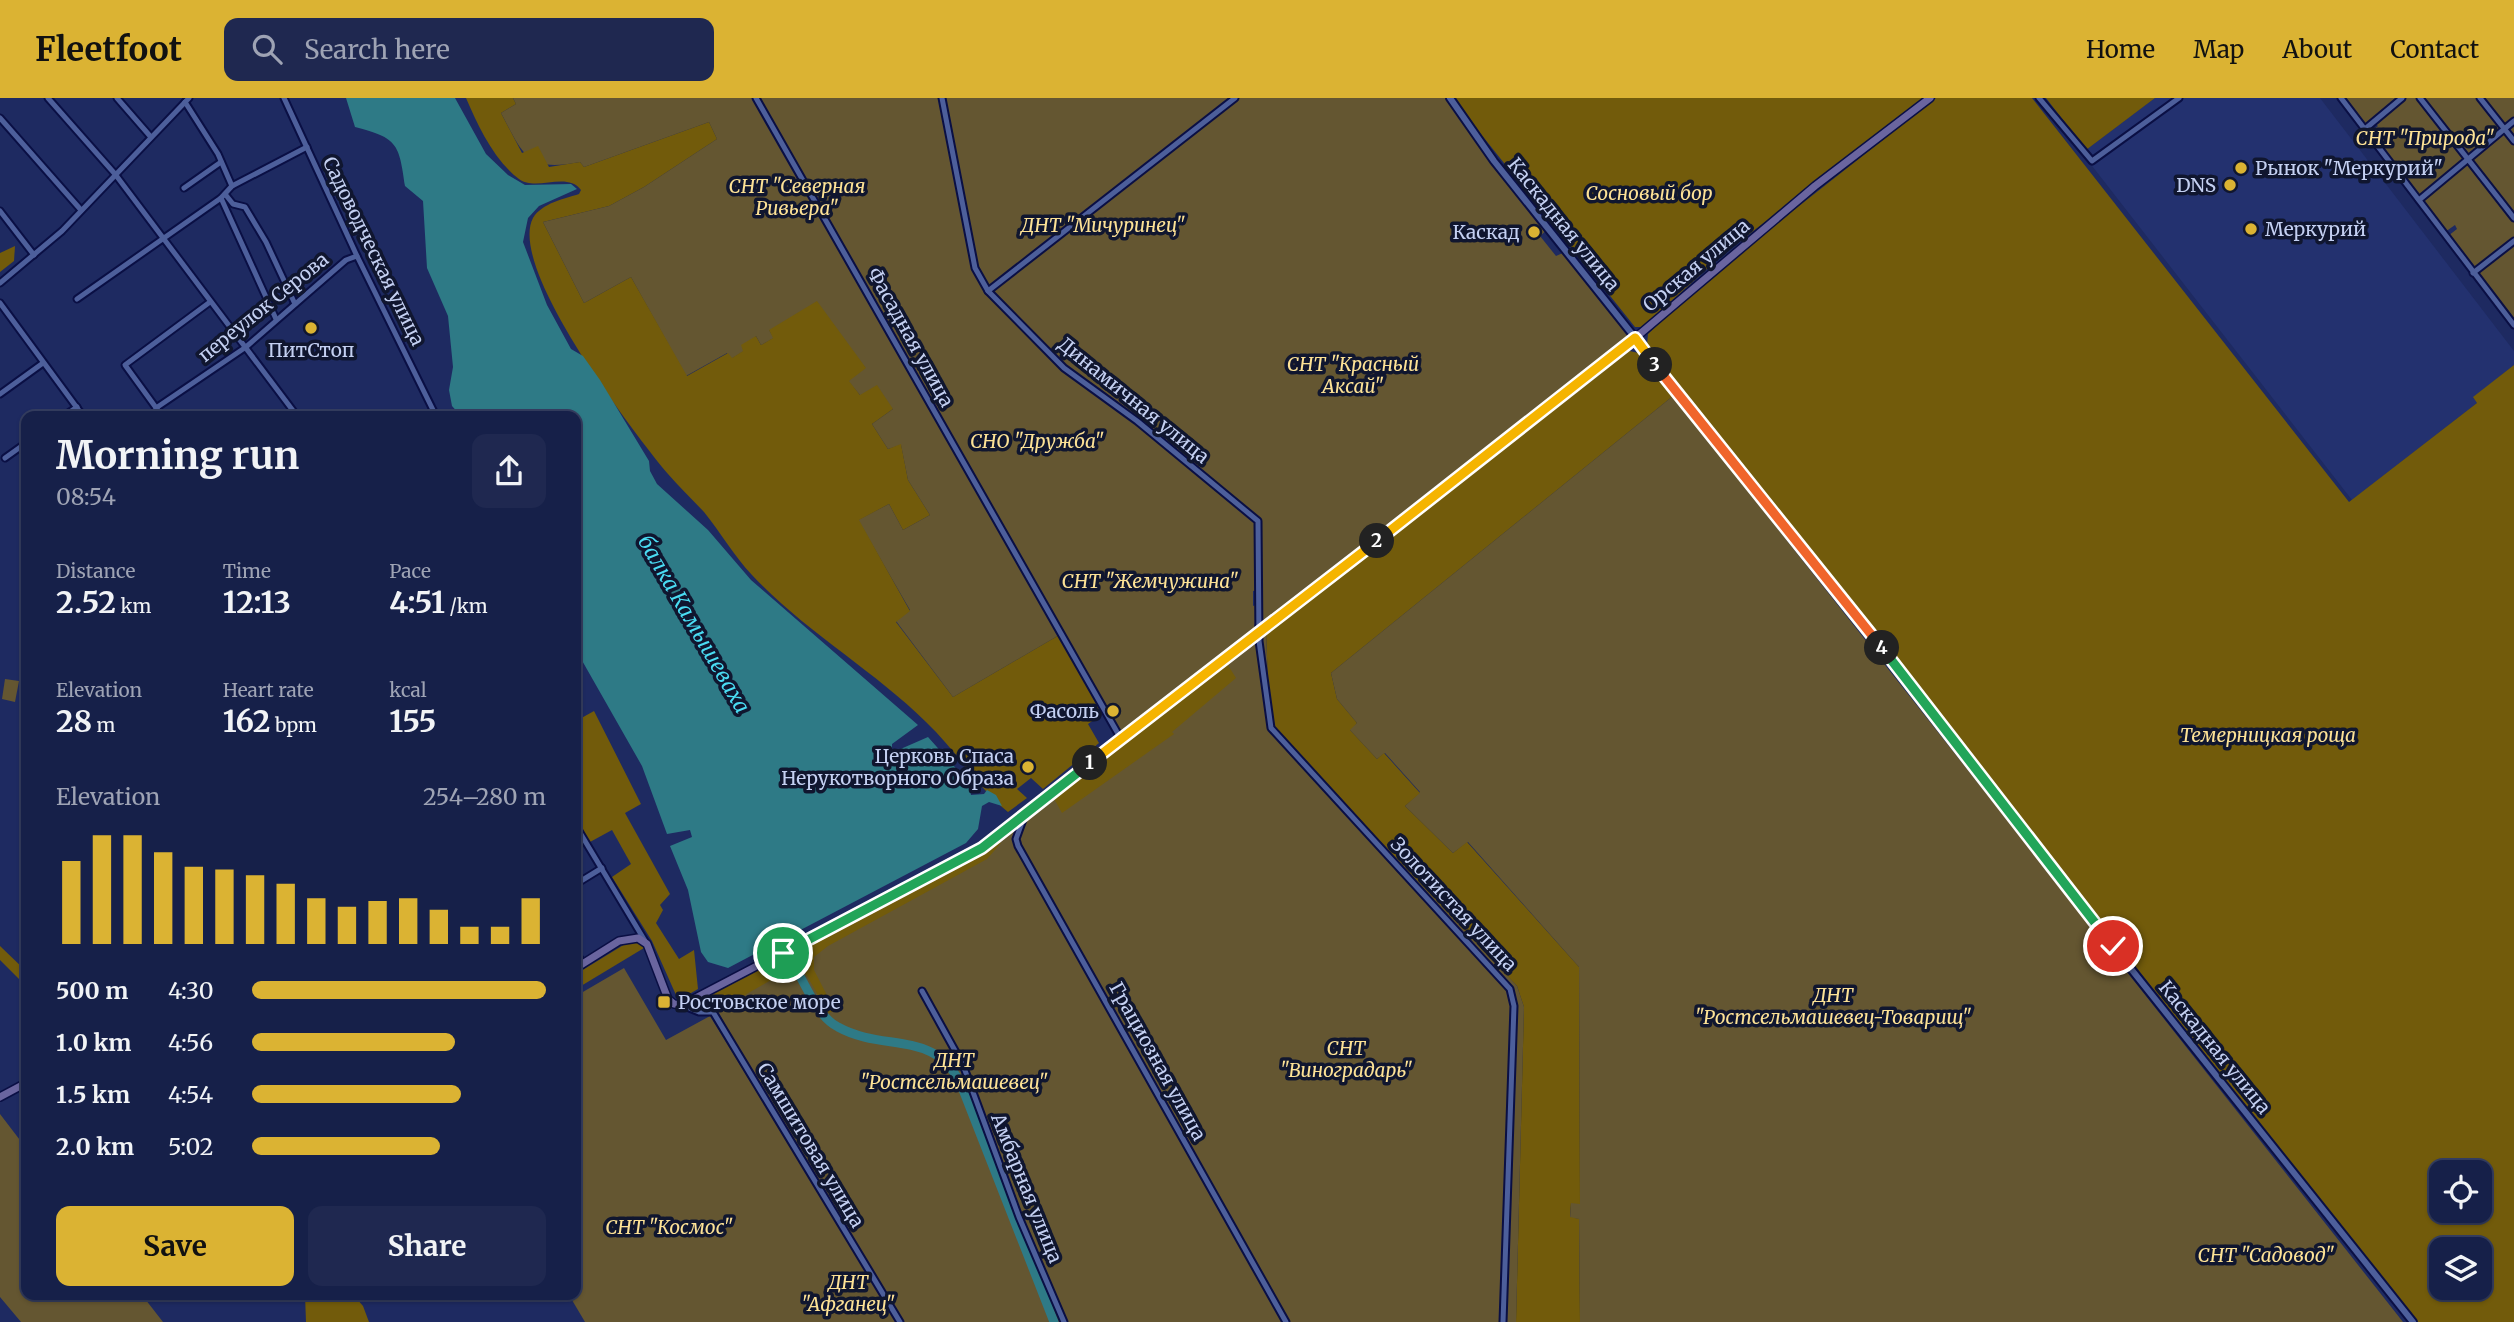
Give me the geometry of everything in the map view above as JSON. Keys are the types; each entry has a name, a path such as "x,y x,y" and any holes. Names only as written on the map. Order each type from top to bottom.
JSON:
{"main road":[{"name":"Орская улица","path":"682,1005 970,856 1635,338 1698,282 1835,170 1930,98"},
{"path":"581,965 625,938 634,937 647,944 668,999 674,1004 682,1005"},
{"path":"0,1097 21,1086"}],"street":[{"path":"48,98 115,174 293,411"},
{"path":"117,98 149,134"},
{"name":"Садоводческая улица","path":"284,98 357,256 434,411"},
{"name":"Фасадная улица","path":"756,98 1121,739"},
{"name":"Динамичная улица","path":"942,98 975,268 988,291 1064,368 1137,421 1258,521"},
{"path":"988,291 1236,98"},
{"name":"Каскадная улица","path":"1450,98 1494,161 2413,1322"},
{"path":"2039,98 2092,161 2179,98"},
{"path":"2342,98 2514,325"},
{"path":"2365,129 2402,98"},
{"path":"2420,98 2514,218"},
{"path":"2480,98 2514,141"},
{"path":"0,283 81,210 149,134 187,100 232,186"},
{"path":"0,118 81,210"},
{"path":"2419,200 2514,121"},
{"path":"77,299 163,240 223,196 232,186 307,147"},
{"path":"184,188 221,162"},
{"path":"223,196 233,204 245,207 257,223 295,304"},
{"path":"223,196 276,319"},
{"path":"0,211 34,255"},
{"path":"2473,273 2514,241"},
{"name":"переулок Серова","path":"156,408 246,347 346,260 357,256"},
{"path":"158,411 125,365 210,302"},
{"path":"0,303 80,411"},
{"path":"0,394 43,363"},
{"path":"71,411 77,407"},
{"path":"5,458 21,447"},
{"name":"Золотистая улица","path":"1258,521 1259,633 1268,716 1277,737 1510,989 1514,1006 1503,1322"},
{"name":"Грациозная улица","path":"1025,814 1016,839 1018,846 1286,1322"},
{"path":"581,834 647,944"},
{"path":"581,881 602,868"},
{"name":"Амбарная улица","path":"922,991 963,1065 1019,1217 1064,1322"},
{"name":"Самшитовая улица","path":"682,1005 699,1013 713,1012 900,1322"}],"shaded area":[{"path":"2155,98 2320,98 2514,351 2514,365 2474,397 2477,403 2352,500 2082,153"}],"green space":[{"path":"466,98 513,98 516,104 501,113 522,153 538,146 549,167 580,162 584,167 709,122 717,139 644,187 609,206 543,222 584,303 631,277 687,376 728,353 732,358 743,351 741,345 756,336 761,345 773,338 769,330 817,301 866,368 849,381 860,395 877,385 893,409 872,424 888,449 901,444 908,480 930,515 903,530 889,504 859,520 910,611 896,622 953,697 1061,634 1105,712 1088,724 1099,743 1043,789 1031,778 1017,789 1027,798 1008,812 986,791 926,722 794,614 752,575 704,512 651,453 603,388 555,310 538,273 530,242 533,218 548,205 579,194 581,190 568,182 534,184 519,179 494,152"},
{"path":"513,98 1446,98 1549,228 1540,236 1556,256 1565,252 1629,334 1625,343 1263,629 1261,590 1253,591 1253,606 1258,604 1258,623 1254,625 1257,629 1120,737 1061,634 953,697 896,621 910,610 858,520 889,504 903,530 930,515 908,480 901,445 888,449 872,424 893,409 860,395 848,381 865,367 769,330 774,338 761,345 756,336 744,351 731,359 727,353 686,376 631,277 584,303 543,222 609,206 644,187 717,139 709,122 584,167 580,162 549,165 529,157 509,128 501,113 516,104"},
{"name":"Сосновый бор","path":"1452,98 1925,98 1721,256 1643,327 1635,327"},
{"name":"Темерницкая роща","path":"1936,98 2032,98 2349,502 2477,403 2473,397 2514,365 2514,1322 2415,1322 1647,345 1648,334 1700,284"},
{"path":"2046,98 2155,98 2086,150"},
{"name":"СНТ \"Природа\"","path":"2344,98 2514,98 2514,322 2448,236 2457,229 2455,225 2445,232 2370,133 2378,126 2375,123 2366,129"},
{"path":"15,246 14,261 0,272 0,253"},
{"path":"1625,350 1643,354 1673,396 1331,673 1337,699 1357,723 1350,730 1377,759 1384,753 1420,793 1405,806 1453,853 1467,842 1579,967 1580,1204 1571,1203 1570,1217 1579,1219 1580,1322 1516,1322 1524,1007 1517,986 1277,732 1269,707 1266,631"},
{"name":"ДНТ \"Ростсельмашевец-Товарищ\"","path":"1673,396 2403,1322 1580,1322 1579,1219 1570,1218 1571,1203 1580,1203 1579,967 1468,842 1453,853 1405,806 1420,792 1385,753 1377,759 1349,729 1357,723 1337,699 1331,673"},
{"path":"1266,631 1269,707 1517,986 1524,1007 1516,1322 904,1322 731,1036 709,994 977,855"},
{"path":"1226,662 1236,678 1172,732 1174,734 1062,813 1052,795"},
{"path":"5,679 19,681 15,702 2,699"},
{"path":"594,711 641,804 625,813 670,894 660,905 663,910 656,923 679,959 694,950 698,989 684,997 676,995 652,941 612,877 631,864 612,830 590,842 581,827 581,718"},
{"path":"998,842 1001,843 987,859 828,946 814,957 814,970 835,1011 828,1013 798,960 799,951 978,856"},
{"path":"630,941 640,943 644,948 581,986 581,971"},
{"path":"0,946 21,966 21,981 0,960"},
{"path":"788,953 785,972 719,1010 709,994"},
{"name":"СНТ \"Космос\"","path":"624,968 666,1040 710,1016 897,1322 585,1322 572,1300 581,1300 581,993"},
{"path":"0,1114 21,1141 21,1300 146,1300 163,1322 21,1322 0,1297"},
{"path":"305,1300 358,1300 369,1322 306,1322"}],"water":[{"name":"Ростовское море","path":"346,98 455,98 486,154 508,175 525,185 571,184 577,189 539,206 528,218 523,242 547,305 571,349 583,356 600,380 649,461 650,471 657,484 708,530 751,580 918,725 892,744 892,750 896,751 928,737 969,783 971,795 984,794 987,790 996,795 1002,806 989,802 982,806 978,829 966,843 728,968 708,962 701,952 688,890 670,846 692,837 690,830 667,834 642,766 581,659 581,411 456,411 452,406 449,390 453,367 448,316 427,268 423,201 405,186 401,161 394,145 380,135 355,127"}],"waterway":[{"name":"балка Камышеваха","path":"791,932 793,939"},
{"name":"балка Камышеваха","path":"797,971 819,1010 838,1027 856,1035 924,1049 938,1056 951,1069 962,1087 1054,1322"}],"place":[{"name":"Рынок \"Меркурий\"","path":"2241,168"},
{"name":"DNS","path":"2230,185"},
{"name":"Меркурий","path":"2251,229"},
{"name":"Каскад","path":"1534,232"},
{"name":"ПитСтоп","path":"311,328"},
{"name":"Фасоль","path":"1113,711"},
{"name":"Церковь Спаса Нерукотворного Образа","path":"1028,767"},
{"name":"Ростовское море","path":"664,1002"}],"route":[{"path":"783,953 970,856 991,842 1635,338 1835,588 2113,946"}],"park label":[{"name":"СНТ \"Северная Ривьера\"","path":"797,197"},
{"name":"ДНТ \"Мичуринец\"","path":"1103,225"},
{"name":"СНТ \"Красный Аксай\"","path":"1353,375"},
{"name":"СНО \"Дружба\"","path":"1037,441"},
{"name":"СНТ \"Жемчужина\"","path":"1150,581"},
{"name":"СНТ \"Виноградарь\"","path":"1346,1059"},
{"name":"ДНТ \"Ростсельмашевец\"","path":"954,1071"},
{"name":"СНТ \"Садовод\"","path":"2266,1255"},
{"name":"ДНТ \"Афганец\"","path":"848,1293"}]}
